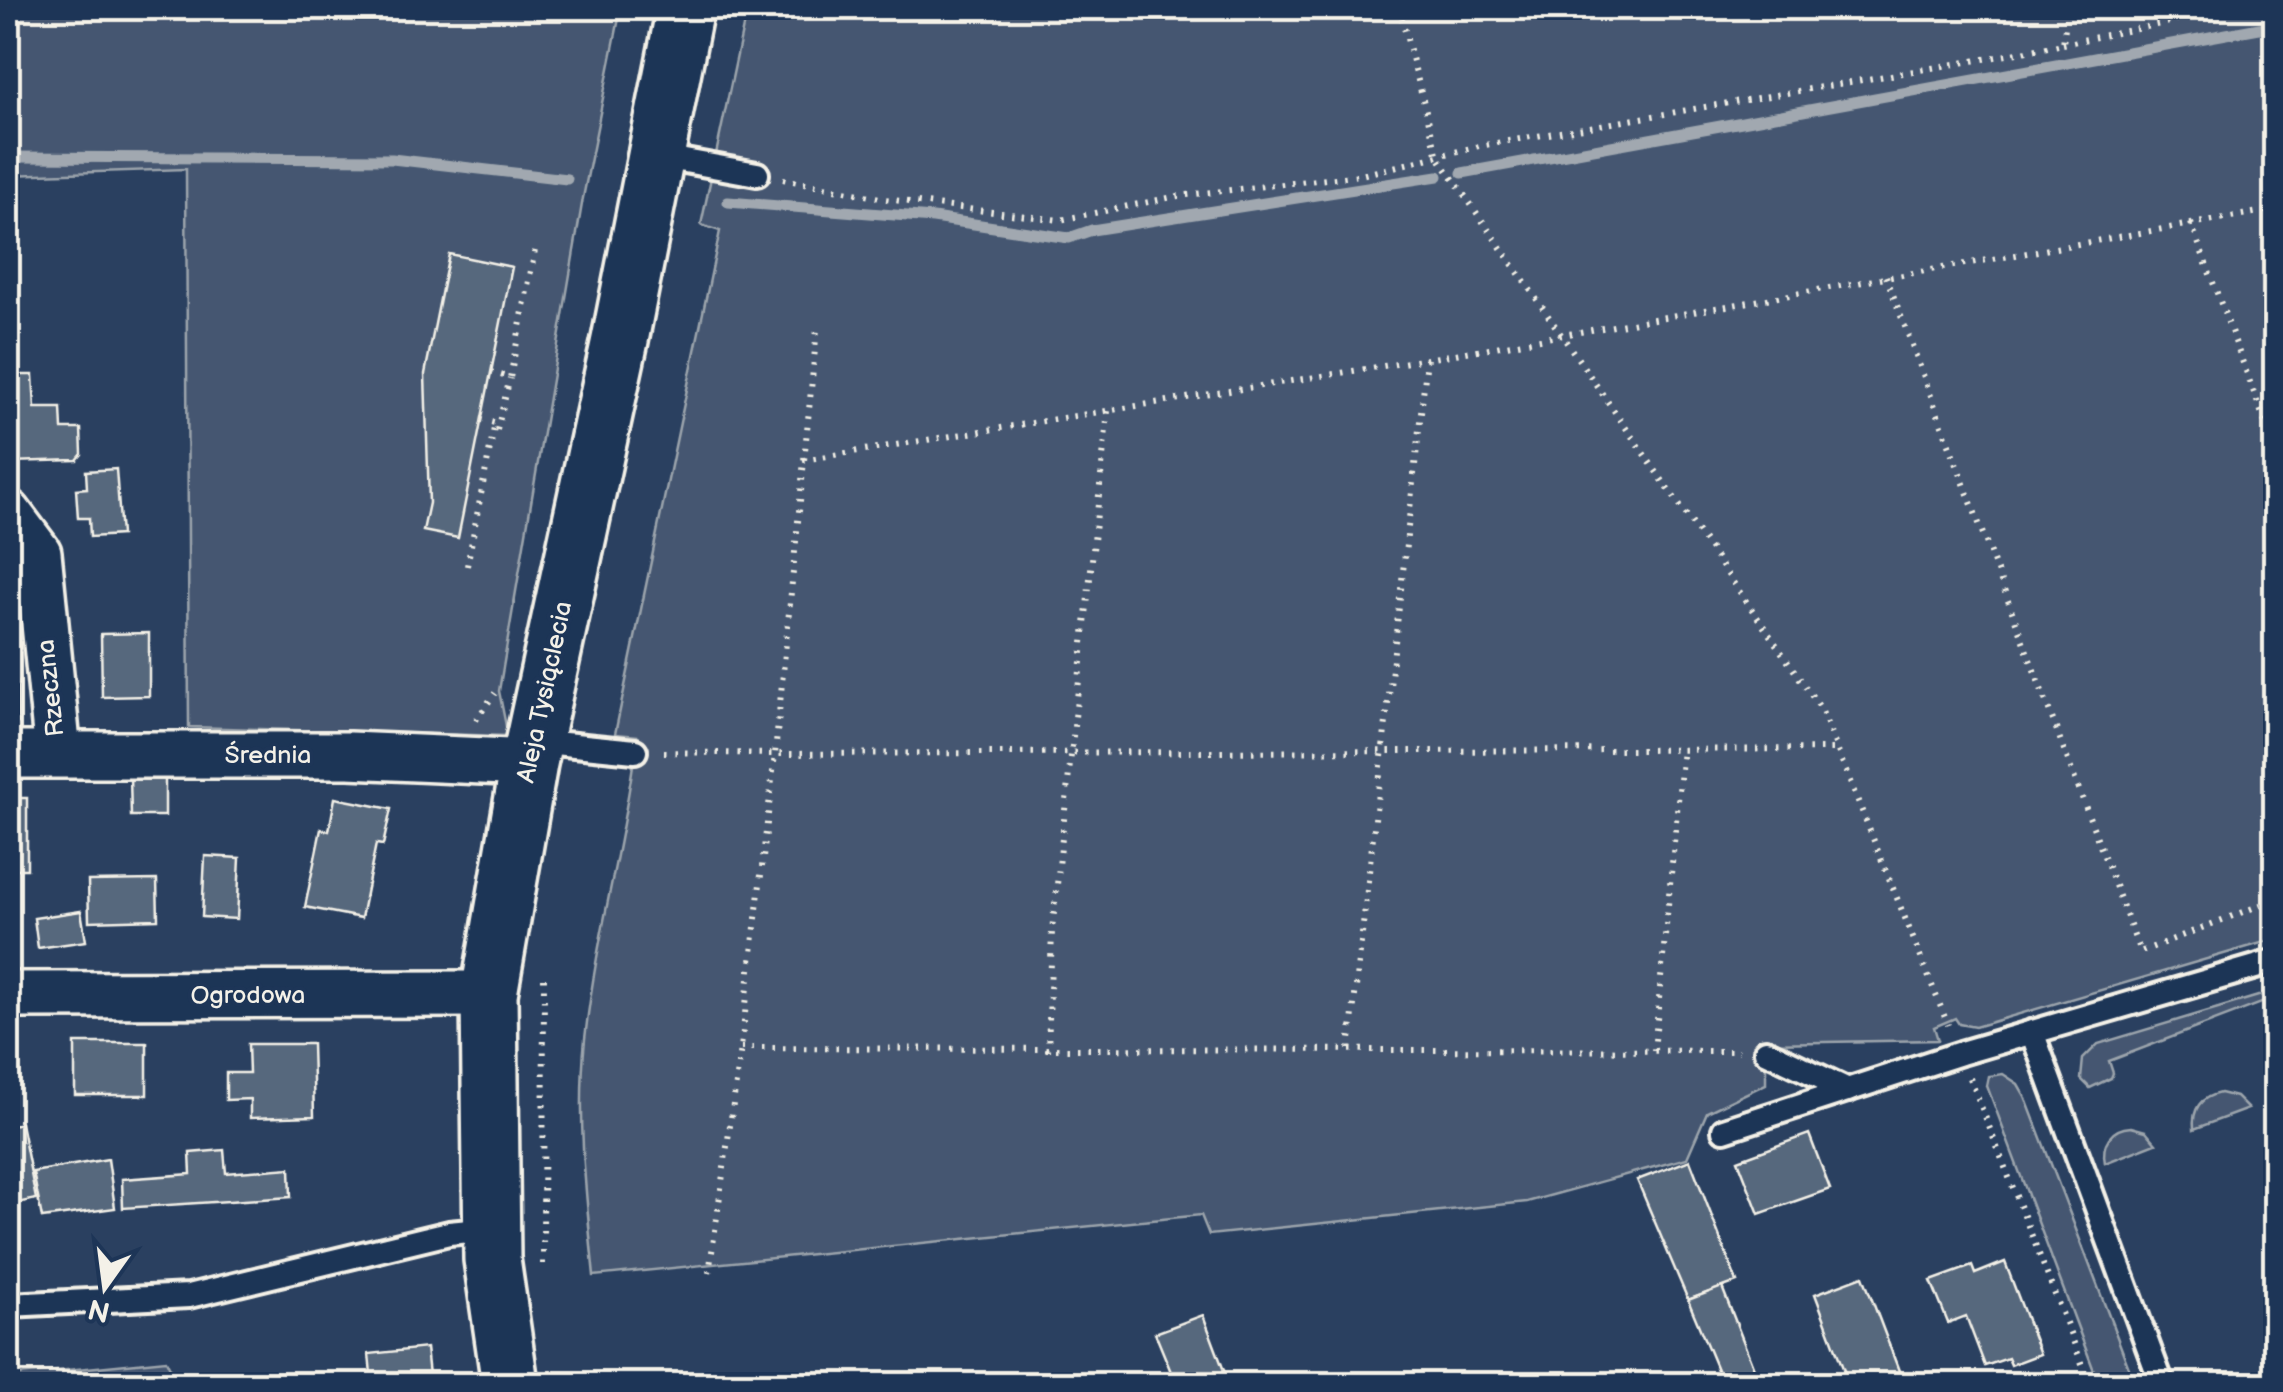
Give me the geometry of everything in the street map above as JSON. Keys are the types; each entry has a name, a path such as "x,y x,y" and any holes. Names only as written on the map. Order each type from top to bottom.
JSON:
{"street":[{"name":"Aleja Tysiąclecia","path":"510,1384 492,1259 489,994 532,752 657,156 680,8"},
{"name":"Rzeczna","path":"8,513 38,553 58,754"},
{"name":"Średnia","path":"8,754 349,756 532,752"},
{"name":"Ogrodowa","path":"8,994 489,994"}],"lane":[{"path":"657,156 757,174"},
{"path":"532,752 635,751"},
{"path":"1724,1130 1961,1053 2276,962"},
{"path":"2032,1032 2162,1384"},
{"path":"1766,1051 1848,1090"},
{"path":"8,1304 189,1296 449,1233 491,1229"}],"path":[{"path":"1399,8 1438,158 1821,709 2090,1384"},
{"path":"757,174 884,199 1060,220 1178,196 1362,175 1479,146 2063,44 2170,22 2204,8"},
{"path":"2063,44 2066,20"},
{"path":"803,460 1427,359 2276,209"},
{"path":"2191,223 2276,452"},
{"path":"491,445 510,378 535,250"},
{"path":"1886,276 2140,952 2276,899"},
{"path":"709,1273 741,1048 775,754 817,329"},
{"path":"1349,1050 1427,359"},
{"path":"492,372 510,378"},
{"path":"1048,1051 1052,931 1108,412"},
{"path":"467,566 495,422 482,420"},
{"path":"635,751 775,754 1838,748"},
{"path":"1654,1051 1683,749"},
{"path":"544,1274 546,960"},
{"path":"741,1048 1766,1051"}],"shaded area":[{"path":"8,8 621,8 583,198 499,691 508,736 189,727 186,169 8,175"},
{"path":"747,8 2275,8 2275,939 1975,1027 1959,1024 1955,1018 1934,1027 1938,1040 1766,1043 1766,1084 1707,1112 1687,1158 1527,1202 1209,1235 1201,1215 594,1276 582,1128 585,1039 637,736 615,734 720,231 701,225"},
{"path":"2275,991 2275,998 2109,1061 2111,1078 2090,1088 2081,1079 2083,1059 2098,1044"},
{"path":"2003,1074 2018,1084 2025,1096 2135,1384 2099,1384 1987,1086 1989,1076"},
{"path":"2220,1093 2236,1097 2248,1109 2194,1129 2199,1105"},
{"path":"2131,1127 2146,1131 2156,1143 2105,1163 2109,1138 2118,1130"},
{"path":"166,1360 178,1384 8,1384 8,1376"}],"building":[{"path":"449,254 512,267 458,538 423,531 429,503 425,374"},
{"path":"8,375 33,375 35,408 61,408 62,429 81,429 82,454 77,460 8,462"},
{"path":"116,469 121,535 90,537 89,518 78,518 76,489 87,488 86,471"},
{"path":"149,633 149,696 102,697 101,634"},
{"path":"8,681 17,681 18,723 8,723"},
{"path":"165,775 165,816 131,816 130,776"},
{"path":"8,798 27,798 27,869 8,869"},
{"path":"335,798 391,809 383,845 376,844 361,918 305,907 321,829 329,831"},
{"path":"205,856 240,858 237,919 202,917"},
{"path":"157,880 158,919 89,921 88,881"},
{"path":"81,911 86,941 38,948 34,918"},
{"path":"75,1043 147,1043 147,1095 75,1095"},
{"path":"248,1044 312,1044 314,1116 250,1118 250,1099 226,1100 226,1073 249,1073"},
{"path":"21,1123 36,1199 8,1205 8,1126"},
{"path":"1809,1134 1830,1189 1759,1214 1738,1160"},
{"path":"224,1150 226,1173 290,1168 291,1197 123,1208 122,1179 191,1174 190,1153"},
{"path":"108,1159 115,1208 42,1218 33,1172"},
{"path":"1690,1160 1737,1282 1688,1300 1637,1180"},
{"path":"2005,1262 2040,1354 2011,1365 2008,1358 1985,1366 1966,1316 1948,1323 1931,1281 1972,1266 1975,1274"},
{"path":"1863,1276 1904,1384 1849,1384 1815,1294"},
{"path":"1722,1287 1760,1384 1723,1384 1688,1300"},
{"path":"1203,1315 1226,1376 1204,1384 1176,1384 1155,1333"},
{"path":"426,1348 430,1384 372,1384 369,1354"}],"waterway":[{"path":"1462,173 2276,25"},
{"path":"8,157 392,159 567,179"},
{"path":"728,202 933,218 1069,238 1092,230 1438,176"}]}
